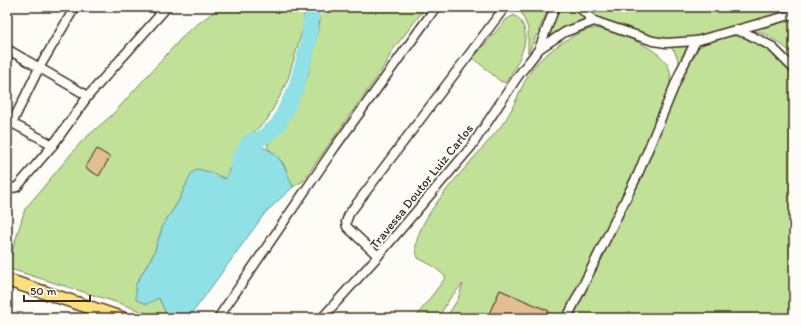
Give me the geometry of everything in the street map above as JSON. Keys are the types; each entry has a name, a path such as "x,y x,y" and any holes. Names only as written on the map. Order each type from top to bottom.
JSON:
{"main road":[{"path":"7,280 122,318"}],"street":[{"path":"53,144 9,122 75,7"},
{"path":"7,189 17,187 53,144 88,96 164,9 154,7"},
{"path":"218,318 335,147 436,7"},
{"path":"378,256 347,227 346,222 349,214 505,7"},
{"path":"540,49 555,7"},
{"path":"579,7 594,21 653,41 666,43 696,41 794,14"},
{"path":"540,49 565,32 594,21"},
{"path":"735,30 748,34 771,46 794,69"},
{"path":"567,318 638,174 681,70 696,41"},
{"path":"7,49 88,96"},
{"name":"Travessa Doutor Luiz Carlos","path":"322,318 378,256 471,147 529,61 540,49"}],"green space":[{"path":"220,7 304,7 304,25 288,79 267,120 243,142 225,179 210,172 197,170 191,174 178,202 163,225 154,253 136,284 159,298 167,315 156,317 122,304 7,268 25,209 82,141 112,115 186,33"},
{"path":"328,7 426,7 392,51 384,67 303,181 293,187 283,163 267,147 271,137 288,120 297,101 308,75 321,16"},
{"path":"519,7 547,7 546,15 528,53 528,28"},
{"path":"559,7 572,7 590,20 579,22 549,37"},
{"path":"581,7 794,7 794,11 691,40 659,40 601,19 584,11"},
{"path":"514,15 521,22 525,30 525,39 520,58 506,83 500,81 473,58 506,20"},
{"path":"794,16 794,54 769,36 750,29"},
{"path":"596,28 616,33 639,42 659,55 666,62 670,71 669,85 664,106 654,131 596,249 565,318 545,318 548,311 500,290 487,318 446,318 458,299 463,284 450,298 438,318 415,318 446,277 433,266 418,258 417,254 417,240 422,226 431,210 506,119 533,67 551,50 566,40 581,32"},
{"path":"744,35 767,47 779,57 794,78 794,318 570,318 695,51 706,42 718,38"},
{"path":"689,45 679,62 674,50 668,46"}],"water":[{"path":"243,142 263,147 276,155 284,167 293,187 265,213 191,315 184,318 167,316 159,298 147,304 136,300 136,284 154,253 163,225 178,202 191,174 197,169 210,172 225,179"}],"building":[{"path":"97,149 110,157 99,176 85,168"},
{"path":"500,290 549,311 545,318 487,318"}],"waterway":[{"path":"238,163 249,142 262,138 278,125 296,88 308,45 313,7"}]}
